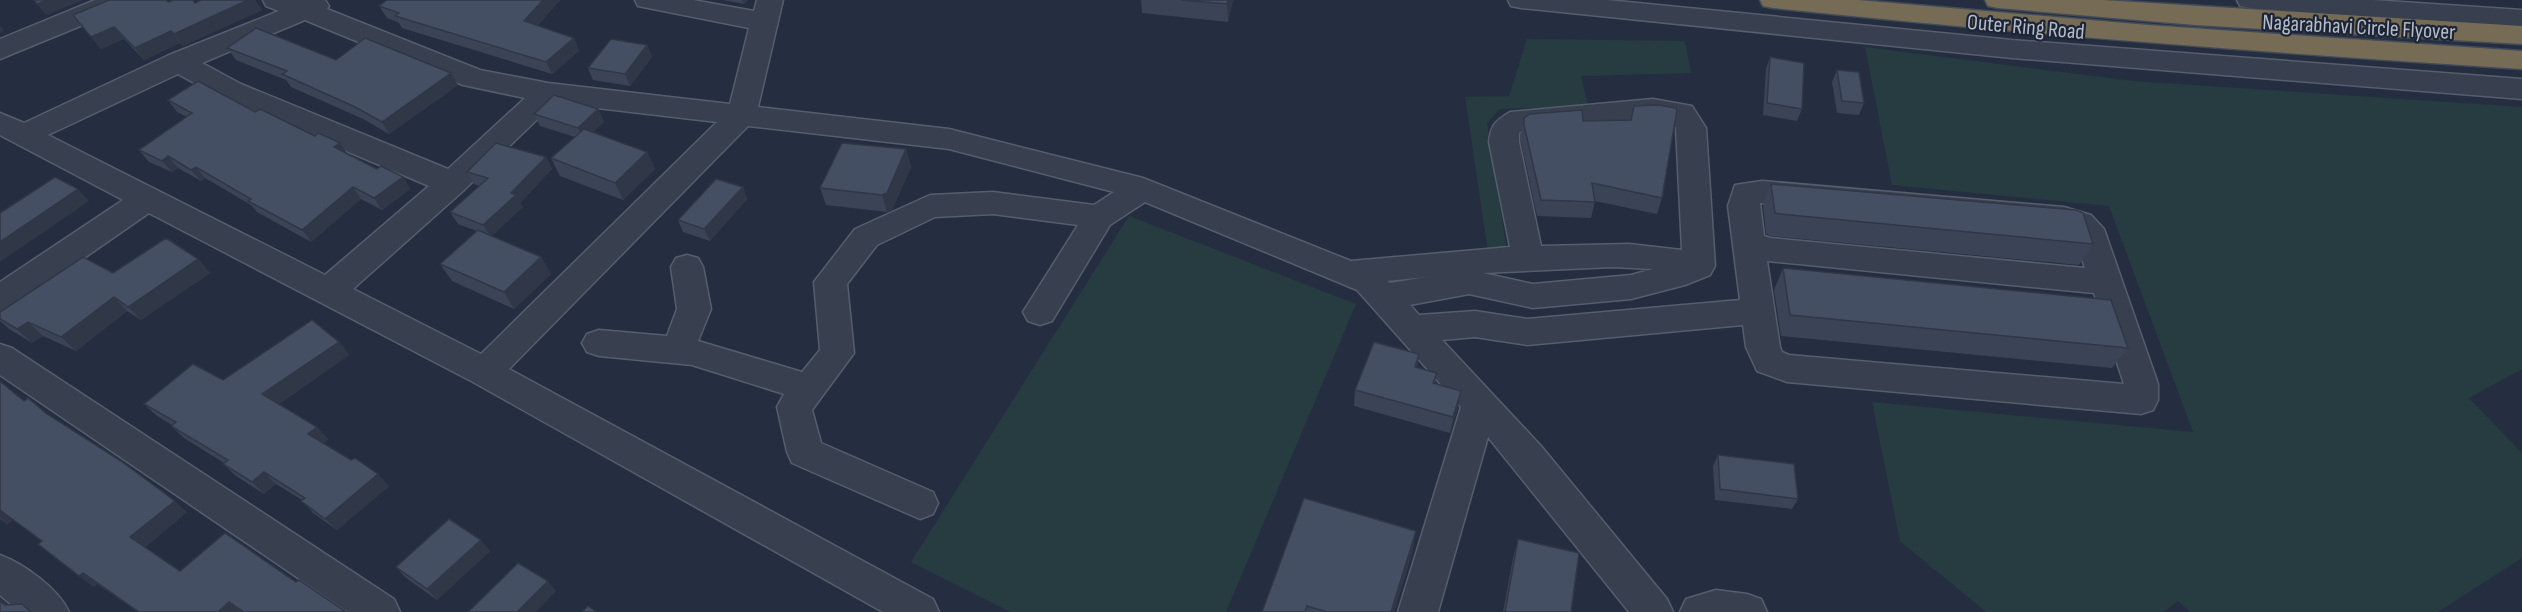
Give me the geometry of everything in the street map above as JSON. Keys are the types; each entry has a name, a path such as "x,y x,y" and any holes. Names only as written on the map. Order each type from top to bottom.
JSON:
{"highway":[{"name":"Outer Ring Road","path":"1773,0 1995,24 2201,29"},
{"name":"Outer Ring Road","path":"1998,0 2201,29"},
{"name":"Nagarabhavi Circle Flyover","path":"2201,29 2522,35"},
{"name":"Nagarabhavi Circle Flyover","path":"2201,29 2522,60"}],"street":[{"path":"0,50 119,0"},
{"path":"276,0 316,5 473,78 548,93 948,139 1143,189 1368,280 1528,457 1653,612"},
{"path":"485,372 741,116 767,11 648,0"},
{"path":"1521,0 1988,47 2522,89"},
{"path":"2250,0 2522,19"},
{"path":"2466,0 2522,2"},
{"path":"11,129 316,5"},
{"path":"179,62 231,91 452,183"},
{"path":"329,291 452,183 548,93"},
{"path":"1528,258 1504,142 1505,129 1520,119 1653,109 1682,113 1691,128 1699,266"},
{"path":"11,129 485,372 920,612"},
{"path":"1040,312 1099,217 1143,189"},
{"path":"1762,192 2064,218 2080,223 2088,230 2110,295 2141,384 2141,400 1787,368 1769,361 1763,347 1753,259 1744,207 1746,194 1762,192"},
{"path":"0,299 148,198"},
{"path":"920,503 805,452 794,407 837,352 830,282 866,237 930,206 993,203 1099,217"},
{"path":"1349,273 1461,261 1615,254 1671,257 1699,266"},
{"path":"1753,259 2110,295"},
{"path":"1383,297 1469,282 1533,296 1630,287 1674,276 1699,266"},
{"path":"678,351 694,309 687,267"},
{"path":"1419,338 1483,348 1527,332 1758,310"},
{"path":"599,343 692,352 808,388"},
{"path":"0,357 380,612"},
{"path":"1418,612 1480,404"},
{"path":"0,572 49,612"},
{"path":"1700,612 1716,608 1747,612"}],"green space":[{"path":"1527,39 1685,41 1691,73 1581,76 1588,106 1500,109 1487,123 1507,251 1488,252 1465,97 1509,96"},
{"path":"1865,47 2133,81 2522,107 2522,369 2469,398 2522,453 2522,558 2438,612 2190,612 2178,601 2163,612 1986,612 1900,541 1872,402 2193,432 2109,206 1892,185"},
{"path":"1129,216 1356,304 1226,612 1010,612 911,562"}],"building":[{"path":"34,0 47,0 37,4"},
{"path":"109,0 166,0 168,2 193,0 195,3 201,0 248,0 174,34 171,31 135,48 114,27 91,37 73,15"},
{"path":"387,0 543,0 524,21 574,38 546,62 395,16 399,13 379,6"},
{"path":"1181,0 1228,0 1227,4"},
{"path":"256,28 336,60 365,38 451,73 382,122 355,107 282,74 287,71 227,48"},
{"path":"611,39 647,45 625,74 588,68"},
{"path":"1770,57 1804,63 1802,109 1767,103"},
{"path":"1837,70 1859,72 1864,103 1842,101"},
{"path":"198,81 255,112 260,109 315,136 318,133 334,140 340,143 334,147 377,169 381,166 403,177 374,198 353,187 302,230 248,201 251,199 196,167 191,170 168,156 162,161 139,150 192,113 168,100"},
{"path":"554,95 598,109 578,128 534,114"},
{"path":"1658,105 1677,110 1662,198 1592,183 1595,202 1541,200 1524,118 1530,114 1582,110 1583,121 1631,120 1634,106"},
{"path":"584,129 647,152 615,183 551,158"},
{"path":"496,143 546,157 511,193 516,195 483,225 450,212 488,178 467,172"},
{"path":"842,143 906,149 887,193 882,195 820,188"},
{"path":"55,177 78,189 0,242 0,213"},
{"path":"716,179 743,187 704,229 678,220"},
{"path":"1771,184 2076,210 2083,213 2093,244 1780,214 1775,213"},
{"path":"478,230 541,257 504,292 440,264"},
{"path":"166,238 198,259 128,307 114,297 61,337 28,322 17,329 0,319 0,312 83,257 113,273"},
{"path":"1783,268 2111,300 2128,348 1790,315"},
{"path":"312,320 339,342 262,394 317,427 308,434 351,460 355,458 378,474 325,519 301,501 305,498 264,472 252,482 223,464 228,460 171,426 176,422 144,404 193,364 223,380"},
{"path":"1374,342 1419,354 1415,367 1437,373 1433,383 1461,391 1453,417 1355,390"},
{"path":"0,381 24,401 28,398 47,414 121,461 175,501 130,537 180,571 225,533 296,582 299,580 346,612 244,612 229,602 218,612 139,612 83,573 79,576 38,544 42,541 0,510"},
{"path":"1718,455 1794,464 1798,499 1720,489"},
{"path":"1304,498 1416,531 1391,612 1327,612 1307,606 1305,612 1262,612"},
{"path":"449,519 481,540 427,589 396,567"},
{"path":"1518,539 1579,553 1571,612 1505,612"},
{"path":"518,563 548,581 517,612 468,612"},
{"path":"0,601 5,605 22,604 31,612 0,612"},
{"path":"588,606 597,612 582,612"}]}
